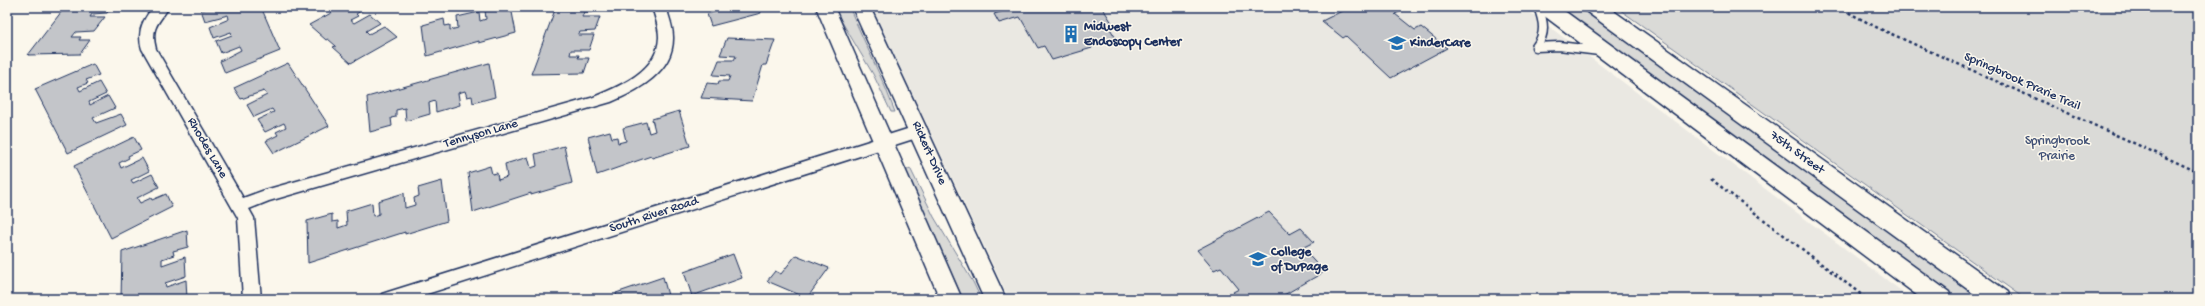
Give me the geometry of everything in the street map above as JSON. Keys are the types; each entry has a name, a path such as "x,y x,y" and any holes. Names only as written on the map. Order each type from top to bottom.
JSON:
{"main road":[{"path":"1546,7 1940,299"},
{"name":"75th Street","path":"1594,7 1999,299"}],"street":[{"name":"Rhodes Lane","path":"162,7 153,17 146,34 149,49 240,206 247,224 252,299"},
{"name":"Tennyson Lane","path":"240,206 264,196 595,102 623,91 646,75 661,58 666,42 666,33 659,7"},
{"path":"824,7 951,299"},
{"name":"Rickert Drive","path":"862,7 920,131 995,299"},
{"name":"South River Road","path":"388,299 920,131"}],"lane":[{"path":"1538,7 1544,22 1543,39 1536,47 1559,46 1607,52"}],"path":[{"name":"Springbrook Prarie Trail","path":"1838,7 1876,26 2198,172"},
{"path":"1711,179 1867,299"}],"shaded area":[{"path":"872,7 1523,7 1912,299 1009,299"}],"green space":[{"path":"833,7 849,7 895,112 891,112 873,74"},
{"path":"1557,7 1583,7 1985,299 1954,299"},
{"name":"Springbrook Prairie","path":"1616,7 2198,7 2198,299 2025,299"},
{"path":"910,168 934,217 973,282 981,299 963,299 906,171"}],"building":[{"path":"65,7 112,7 107,13 92,14 90,17 105,17 94,31 76,32 72,37 81,37 79,40 90,40 80,54 28,55"},
{"path":"209,7 261,7 280,51 225,73 220,61 241,50 239,46 221,53 216,41 232,35 231,32 214,38 210,27 229,19 228,15 205,21 201,10"},
{"path":"342,7 366,8 356,14 358,16 350,20 354,23 370,14 380,23 366,31 369,34 384,26 397,37 351,63 333,47 336,46 328,39 326,40 309,25"},
{"path":"496,7 511,7 516,33 479,43 479,41 427,56 423,25 444,19 445,26 450,25 450,30 458,28 457,17 479,12 480,21 486,19 485,10"},
{"path":"556,7 605,7 594,9 593,12 584,12 582,17 600,17 595,31 580,32 578,35 594,35 589,50 571,50 570,55 579,55 578,58 589,58 584,73 531,74"},
{"path":"759,7 761,13 711,26 707,14 718,11 717,8"},
{"name":"Midwest Endoscopy Center","path":"1016,7 1102,7 1114,26 1109,27 1117,40 1091,46 1092,48 1052,60 1044,46 1038,48 1020,17 999,23 994,14"},
{"name":"KinderCare","path":"1350,7 1396,7 1401,11 1395,14 1415,30 1421,27 1447,48 1391,78 1346,36 1343,38 1322,21"},
{"path":"727,38 775,40 766,65 763,65 752,101 701,98 707,83 718,84 719,81 728,81 730,76 713,75 719,60 734,60 736,56 720,55"},
{"path":"288,63 329,126 274,153 266,141 278,135 276,132 286,127 284,123 265,132 257,120 274,112 272,109 254,117 247,105 267,95 264,91 241,99 234,88"},
{"path":"489,63 495,97 473,103 472,96 467,97 465,91 458,93 460,105 436,112 435,101 429,103 430,114 406,121 405,108 396,110 396,117 391,118 392,126 370,132 367,97"},
{"path":"93,64 99,75 86,80 88,83 78,87 80,91 99,82 106,94 89,102 90,105 108,96 115,108 93,118 96,123 121,114 127,125 68,153 35,89"},
{"path":"679,111 690,146 652,158 651,156 597,175 588,137 610,131 612,138 617,137 618,143 626,141 623,128 646,122 649,133 655,131 652,119"},
{"path":"134,137 141,150 128,156 129,158 119,163 121,168 142,158 149,171 131,180 133,183 152,174 159,187 137,198 140,203 166,194 172,207 111,238 74,166"},
{"path":"564,146 572,183 531,195 531,193 473,212 468,173 490,166 492,174 497,173 498,180 507,177 505,164 528,157 531,168 537,166 535,154"},
{"path":"442,181 447,221 405,234 405,232 308,263 307,221 332,214 332,222 338,221 338,228 347,225 346,211 372,203 373,216 379,214 378,201 404,193 405,208 415,205 414,198 419,196 418,188"},
{"name":"College of DuPage","path":"1269,212 1290,234 1301,228 1314,242 1302,248 1324,272 1277,299 1239,299 1233,292 1239,289 1221,267 1214,270 1197,250"},
{"path":"187,230 188,247 173,251 174,255 162,259 162,265 185,257 186,276 165,283 166,287 186,280 187,299 121,299 122,252"},
{"path":"733,254 742,278 692,296 684,272"},
{"path":"796,255 829,268 807,298 767,281 775,271 781,274"},
{"path":"663,277 669,299 617,299 616,293"}],"place":[{"name":"Midwest Endoscopy Center","path":"1071,34"},
{"name":"KinderCare","path":"1397,43"},
{"name":"College of DuPage","path":"1258,259"}]}
